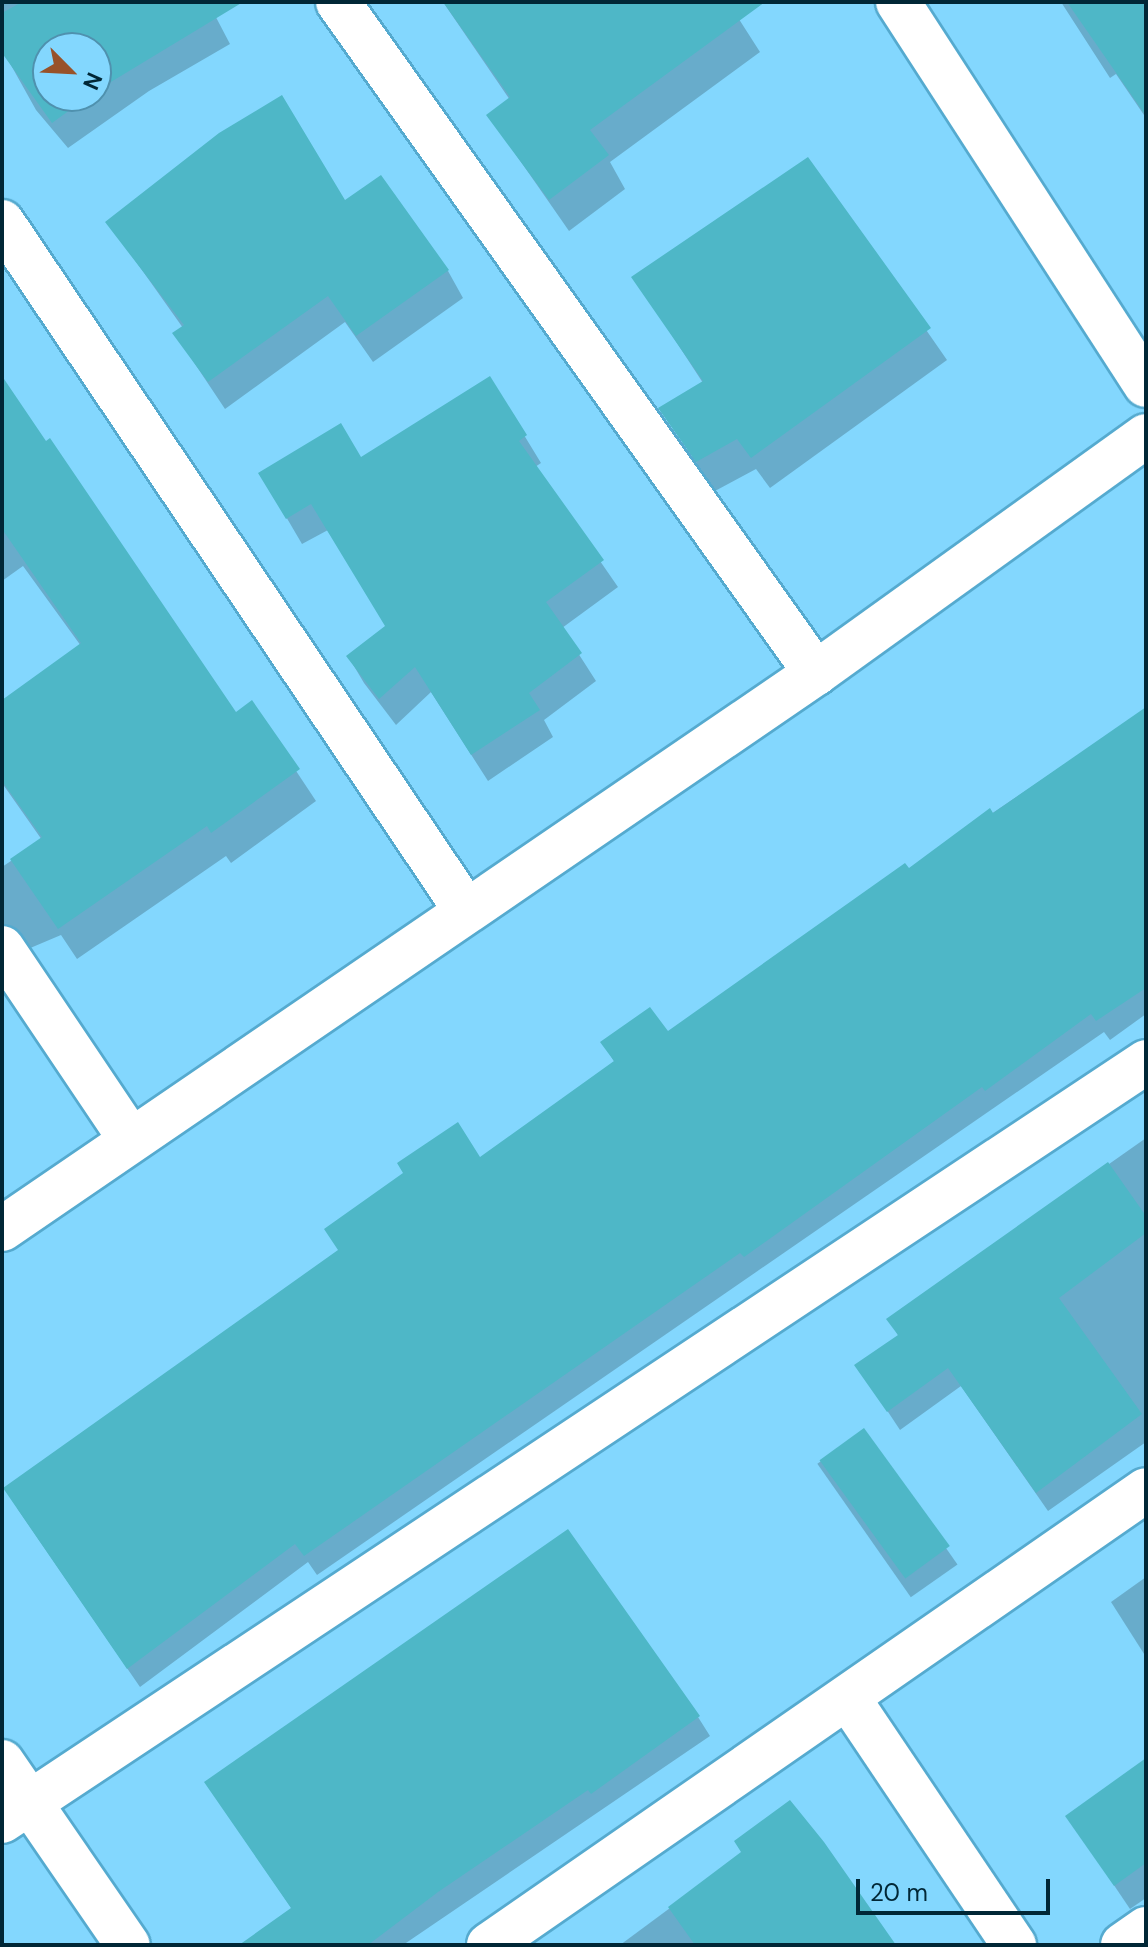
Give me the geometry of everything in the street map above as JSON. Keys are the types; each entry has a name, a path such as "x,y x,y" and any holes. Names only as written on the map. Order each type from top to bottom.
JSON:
{"street":[{"path":"338,2 816,673"},
{"path":"898,2 1146,385"},
{"path":"2,222 465,909"},
{"path":"2,1229 465,909 816,673 1146,436"},
{"path":"2,948 131,1140"},
{"path":"16,1812 1146,1062"},
{"path":"489,1945 1146,1490"},
{"path":"848,1698 1014,1945"},
{"path":"2,1762 16,1812 128,1945"},
{"path":"1123,1945 1146,1929"}],"building":[{"path":"22,2 243,2 112,81 112,32 32,32 32,95 2,53 2,13"},
{"path":"443,2 765,2 590,130 609,155 549,200 486,115 510,97"},
{"path":"1067,2 1146,2 1146,116"},
{"path":"282,95 345,200 381,175 449,270 356,336 328,296 208,382 172,333 184,325 105,222 219,133"},
{"path":"44,112 67,112 52,123"},
{"path":"808,157 931,328 751,458 737,439 696,462 658,408 703,381 631,277"},
{"path":"2,376 46,441 50,438 236,712 252,700 300,769 211,833 207,826 58,929 10,859 42,837 2,781 2,700 81,643 2,529"},
{"path":"490,376 527,435 519,441 604,560 546,602 582,653 529,693 540,710 471,755 415,667 379,699 346,656 385,626 311,504 286,519 258,473 341,423 361,457"},
{"path":"1146,707 1146,988 1096,1021 1091,1014 985,1091 982,1087 744,1257 740,1253 304,1556 295,1544 127,1669 3,1488 338,1250 324,1229 403,1173 397,1163 458,1122 480,1157 614,1061 600,1042 650,1007 668,1031 905,863 909,868 990,808 993,813"},
{"path":"1108,1162 1146,1216 1146,1233 1059,1298 1142,1414 1036,1493 948,1368 887,1412 854,1365 898,1335 886,1319"},
{"path":"864,1428 950,1546 905,1578 820,1460"},
{"path":"568,1529 700,1716 591,1794 588,1790 438,1892 368,1945 239,1945 291,1908 204,1782"},
{"path":"1146,1758 1146,1863 1114,1886 1065,1816"},
{"path":"790,1800 824,1842 896,1945 695,1945 668,1907 741,1852 734,1841"}]}
